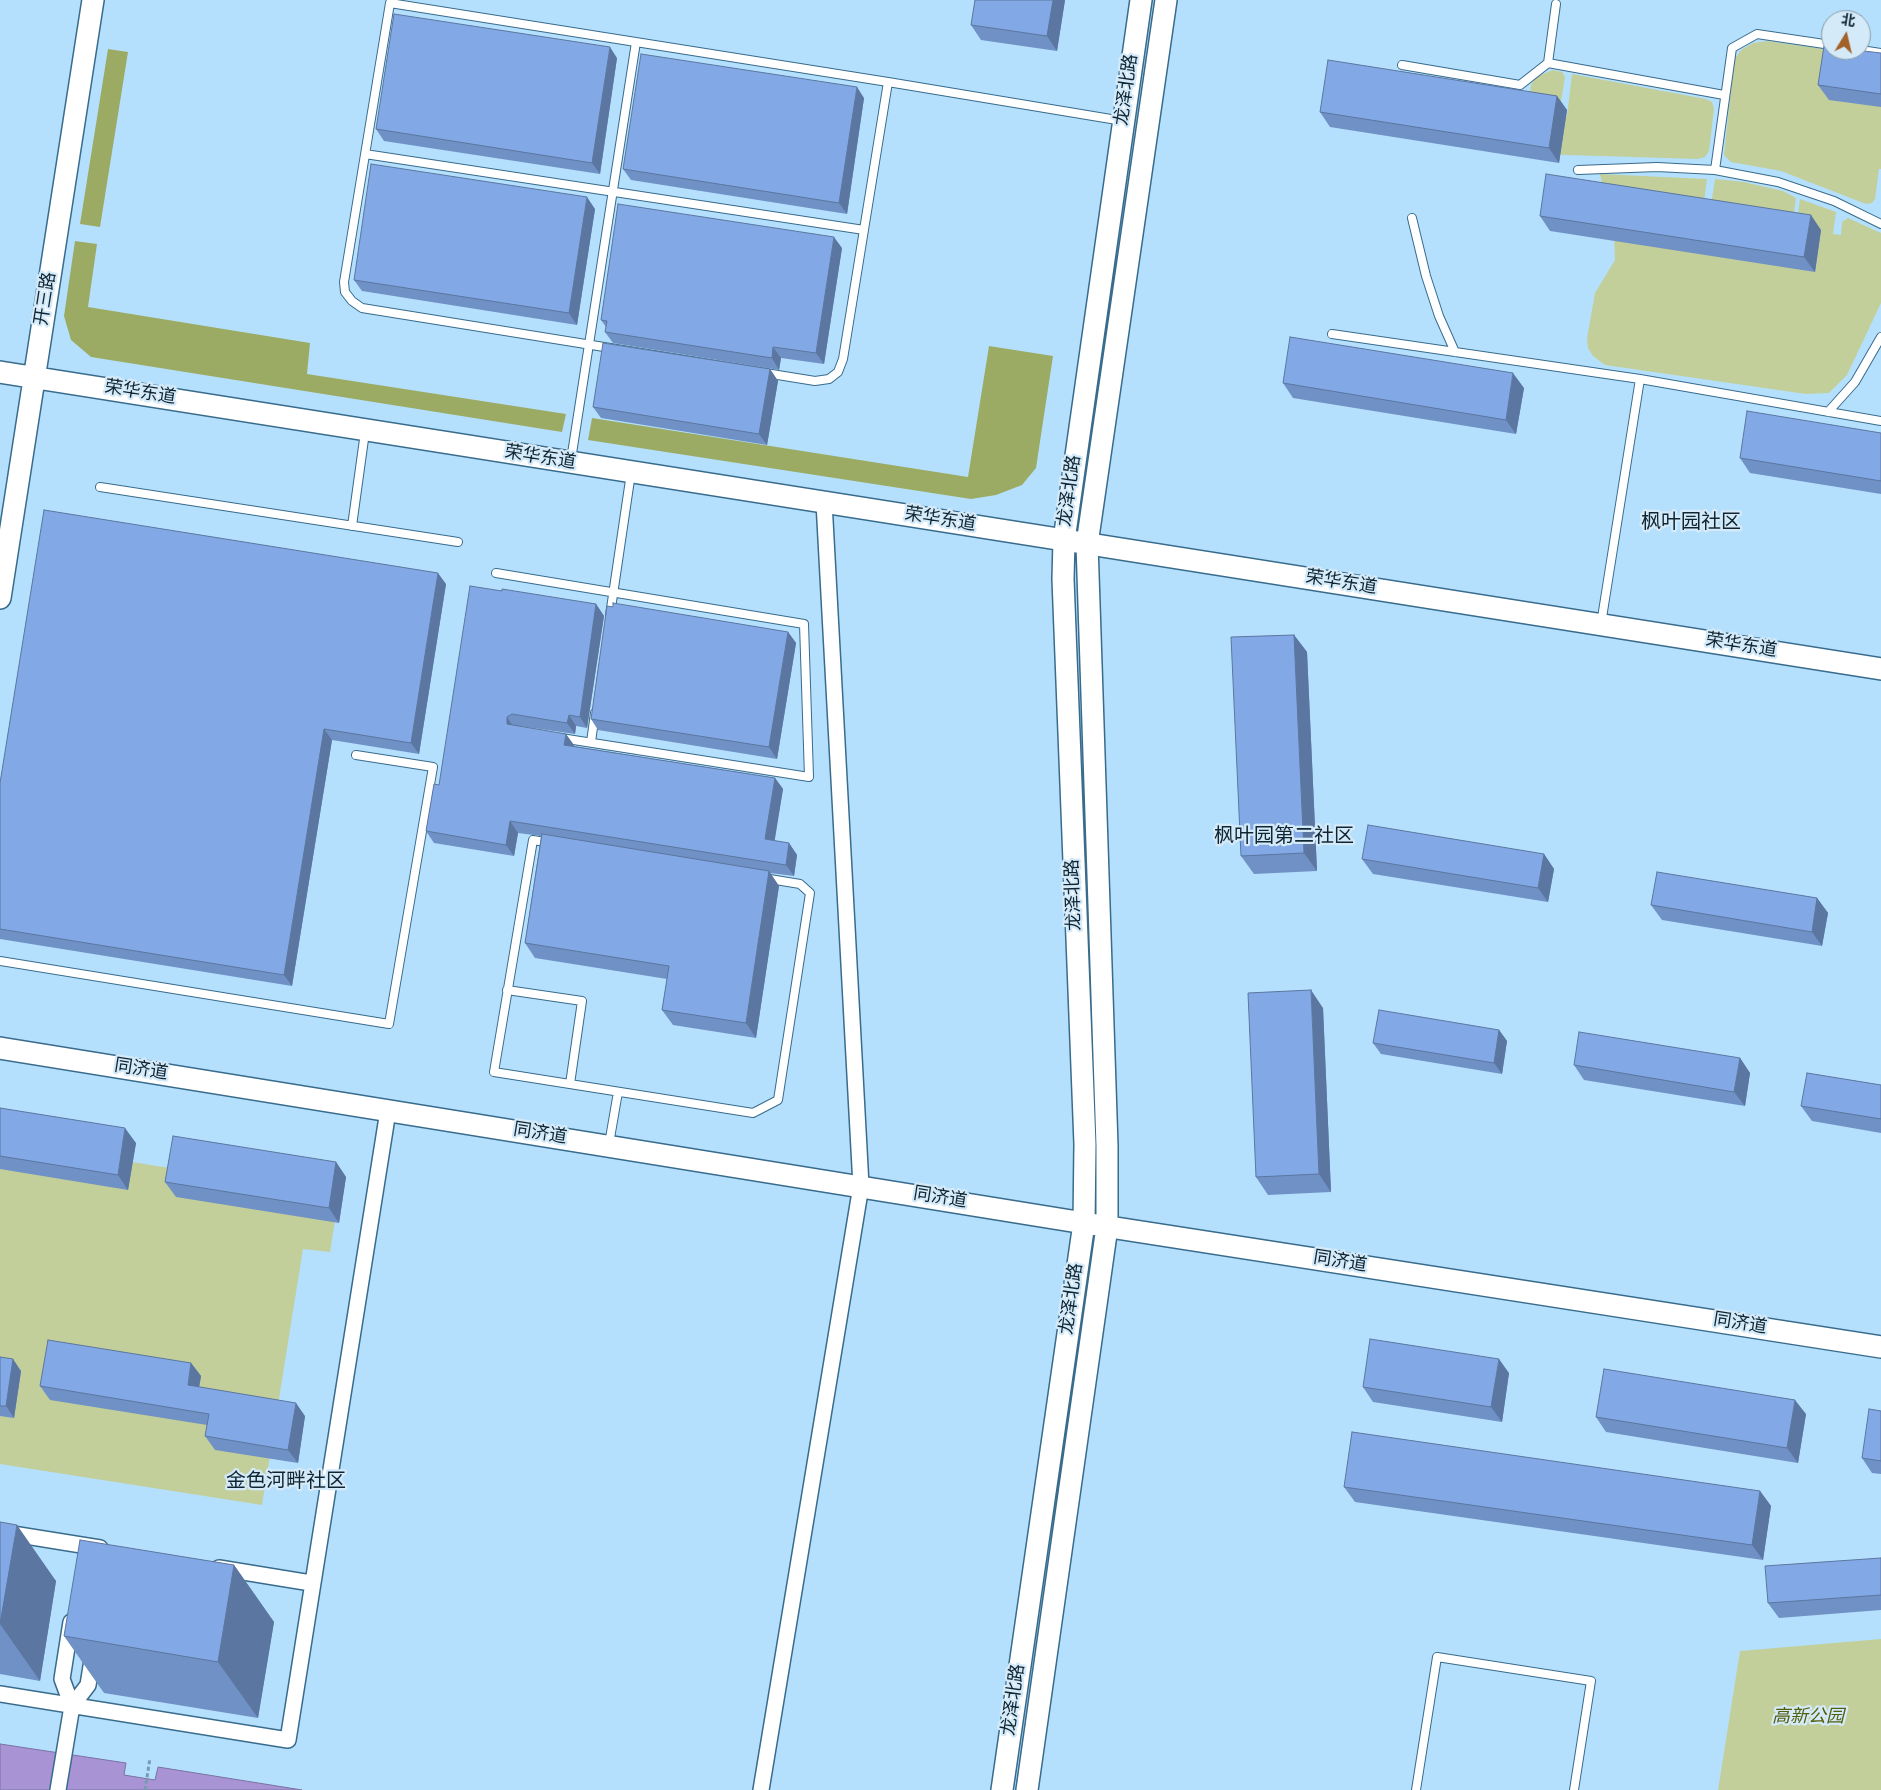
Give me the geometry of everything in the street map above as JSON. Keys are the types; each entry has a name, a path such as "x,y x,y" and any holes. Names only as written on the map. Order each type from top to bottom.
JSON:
{"street":[{"name":"开三路","path":"0,598 93,0"},
{"name":"龙泽北路","path":"1002,1790 1084,1223 1085,1144 1063,579 1064,540 1141,0"},
{"name":"龙泽北路","path":"1027,1790 1107,1227 1107,1146 1087,544 1166,0"},
{"name":"荣华东道","path":"0,372 571,464 824,502 1881,669"},
{"path":"761,1790 860,1186 824,502"},
{"name":"同济道","path":"0,1048 1107,1227 1881,1347"},
{"path":"0,1694 288,1740 311,1583 388,1111"},
{"path":"0,1532 110,1550 108,1560"},
{"path":"80,1565 84,1546"},
{"path":"206,1566 311,1583"},
{"path":"72,1706 62,1679 74,1603"},
{"path":"58,1790 72,1706 88,1685 96,1637"}],"lane":[{"path":"888,82 843,359 838,372 829,379 815,381 362,308 352,301 345,292 344,282 390,3 888,82 1124,121"},
{"path":"1402,65 1520,85 1548,63 1556,4"},
{"path":"1714,170 1732,48 1757,34 1821,44"},
{"path":"571,464 636,42"},
{"path":"1548,63 1724,95"},
{"path":"365,154 864,230"},
{"path":"1578,170 1657,167 1714,170 1778,182 1834,201 1881,224"},
{"path":"1412,218 1426,276 1439,316 1455,352"},
{"path":"1332,334 1640,379 1881,421"},
{"path":"1828,412 1855,382 1881,337"},
{"path":"1601,625 1640,379"},
{"path":"352,526 366,430"},
{"path":"609,621 631,473"},
{"path":"100,487 458,542"},
{"path":"496,573 804,624 809,777 555,737"},
{"path":"591,742 596,705"},
{"path":"0,961 389,1024 433,767 356,755"},
{"path":"533,840 800,884 810,893 778,1100 753,1113 494,1072 507,990 533,840"},
{"path":"507,990 582,1001 570,1084"},
{"path":"608,1146 618,1092"},
{"path":"1416,1790 1437,1657 1591,1681 1574,1790"}],"path":[{"path":"145,1790 150,1758"}],"green space":[{"path":"1767,41 1821,49 1821,60 1871,60 1871,56 1881,57 1881,169 1879,169 1875,199 1872,203 1866,204 1781,171 1731,162 1724,155 1734,60 1741,50 1753,43"},
{"path":"108,49 128,52 100,227 80,224"},
{"path":"1553,70 1562,72 1565,77 1559,114 1567,116 1572,74 1706,99 1712,102 1714,109 1709,151 1705,157 1698,159 1535,154 1524,143 1531,85 1536,77"},
{"path":"1600,174 1707,179 1703,209 1710,211 1715,179 1744,182 1783,191 1796,198 1793,221 1797,222 1800,199 1836,212 1833,234 1841,235 1842,222 1848,218 1881,233 1881,303 1847,375 1829,393 1806,394 1605,365 1593,356 1588,348 1587,338 1595,293 1615,260 1614,235"},
{"path":"75,241 97,244 88,307 310,343 307,374 566,414 562,432 91,357 71,340 64,316"},
{"path":"989,346 1053,356 1036,468 1022,485 996,495 971,499 588,440 592,418 968,477"},
{"path":"0,1141 339,1195 330,1252 303,1249 262,1505 0,1464"},
{"name":"高新公园","path":"1881,1639 1881,1790 1718,1790 1740,1651"}],"shaded area":[{"path":"0,1744 126,1763 124,1775 155,1780 158,1767 302,1790 0,1790"}],"building":[{"path":"975,0 1053,0 1047,36 971,25"},
{"path":"394,14 610,47 592,163 376,129"},
{"path":"1871,52 1881,53 1881,94 1818,85 1822,60 1871,60"},
{"path":"641,54 857,87 839,203 623,169"},
{"path":"1328,60 1557,96 1549,148 1320,112"},
{"path":"371,164 587,197 569,313 354,280"},
{"path":"1546,174 1811,215 1804,257 1540,216"},
{"path":"618,204 834,237 816,353 773,347 772,358 605,332 607,321 601,320"},
{"path":"1290,337 1513,373 1506,420 1283,383"},
{"path":"603,343 770,369 759,434 593,407"},
{"path":"1747,411 1881,433 1881,481 1740,458"},
{"path":"44,510 438,573 411,743 324,729 284,975 0,929 0,783"},
{"path":"470,586 502,591 502,589 596,604 580,717 569,715 567,723 512,714 507,717 507,724 566,734 564,745 775,778 765,839 789,843 786,865 510,821 506,845 426,831 434,784 439,785"},
{"path":"613,603 788,632 769,747 591,719 607,606 613,607"},
{"path":"1294,635 1304,853 1241,856 1231,637"},
{"path":"1368,825 1544,854 1538,888 1362,859"},
{"path":"542,834 769,871 746,1023 662,1010 669,966 525,943"},
{"path":"1657,872 1817,898 1812,932 1651,905"},
{"path":"1311,990 1319,1174 1256,1177 1248,993"},
{"path":"1379,1010 1499,1030 1494,1063 1373,1043"},
{"path":"1579,1032 1740,1058 1734,1092 1574,1065"},
{"path":"1807,1073 1881,1085 1881,1119 1801,1106"},
{"path":"0,1108 125,1128 118,1175 0,1156"},
{"path":"173,1136 336,1162 329,1208 165,1182"},
{"path":"1370,1339 1499,1359 1491,1407 1363,1387"},
{"path":"48,1340 191,1363 188,1385 296,1403 288,1450 205,1436 209,1414 40,1386"},
{"path":"0,1357 13,1359 6,1406 0,1406"},
{"path":"1604,1369 1795,1400 1787,1448 1596,1417"},
{"path":"1869,1409 1881,1411 1881,1461 1862,1458"},
{"path":"1352,1432 1760,1491 1752,1545 1344,1487"},
{"path":"0,1522 17,1525 0,1624"},
{"path":"80,1540 234,1565 218,1662 64,1636"},
{"path":"1881,1558 1881,1595 1768,1603 1765,1566"}],"district":[{"name":"枫叶园社区","path":"1691,524"},
{"name":"枫叶园第二社区","path":"1284,838"},
{"name":"金色河畔社区","path":"286,1483"}]}
